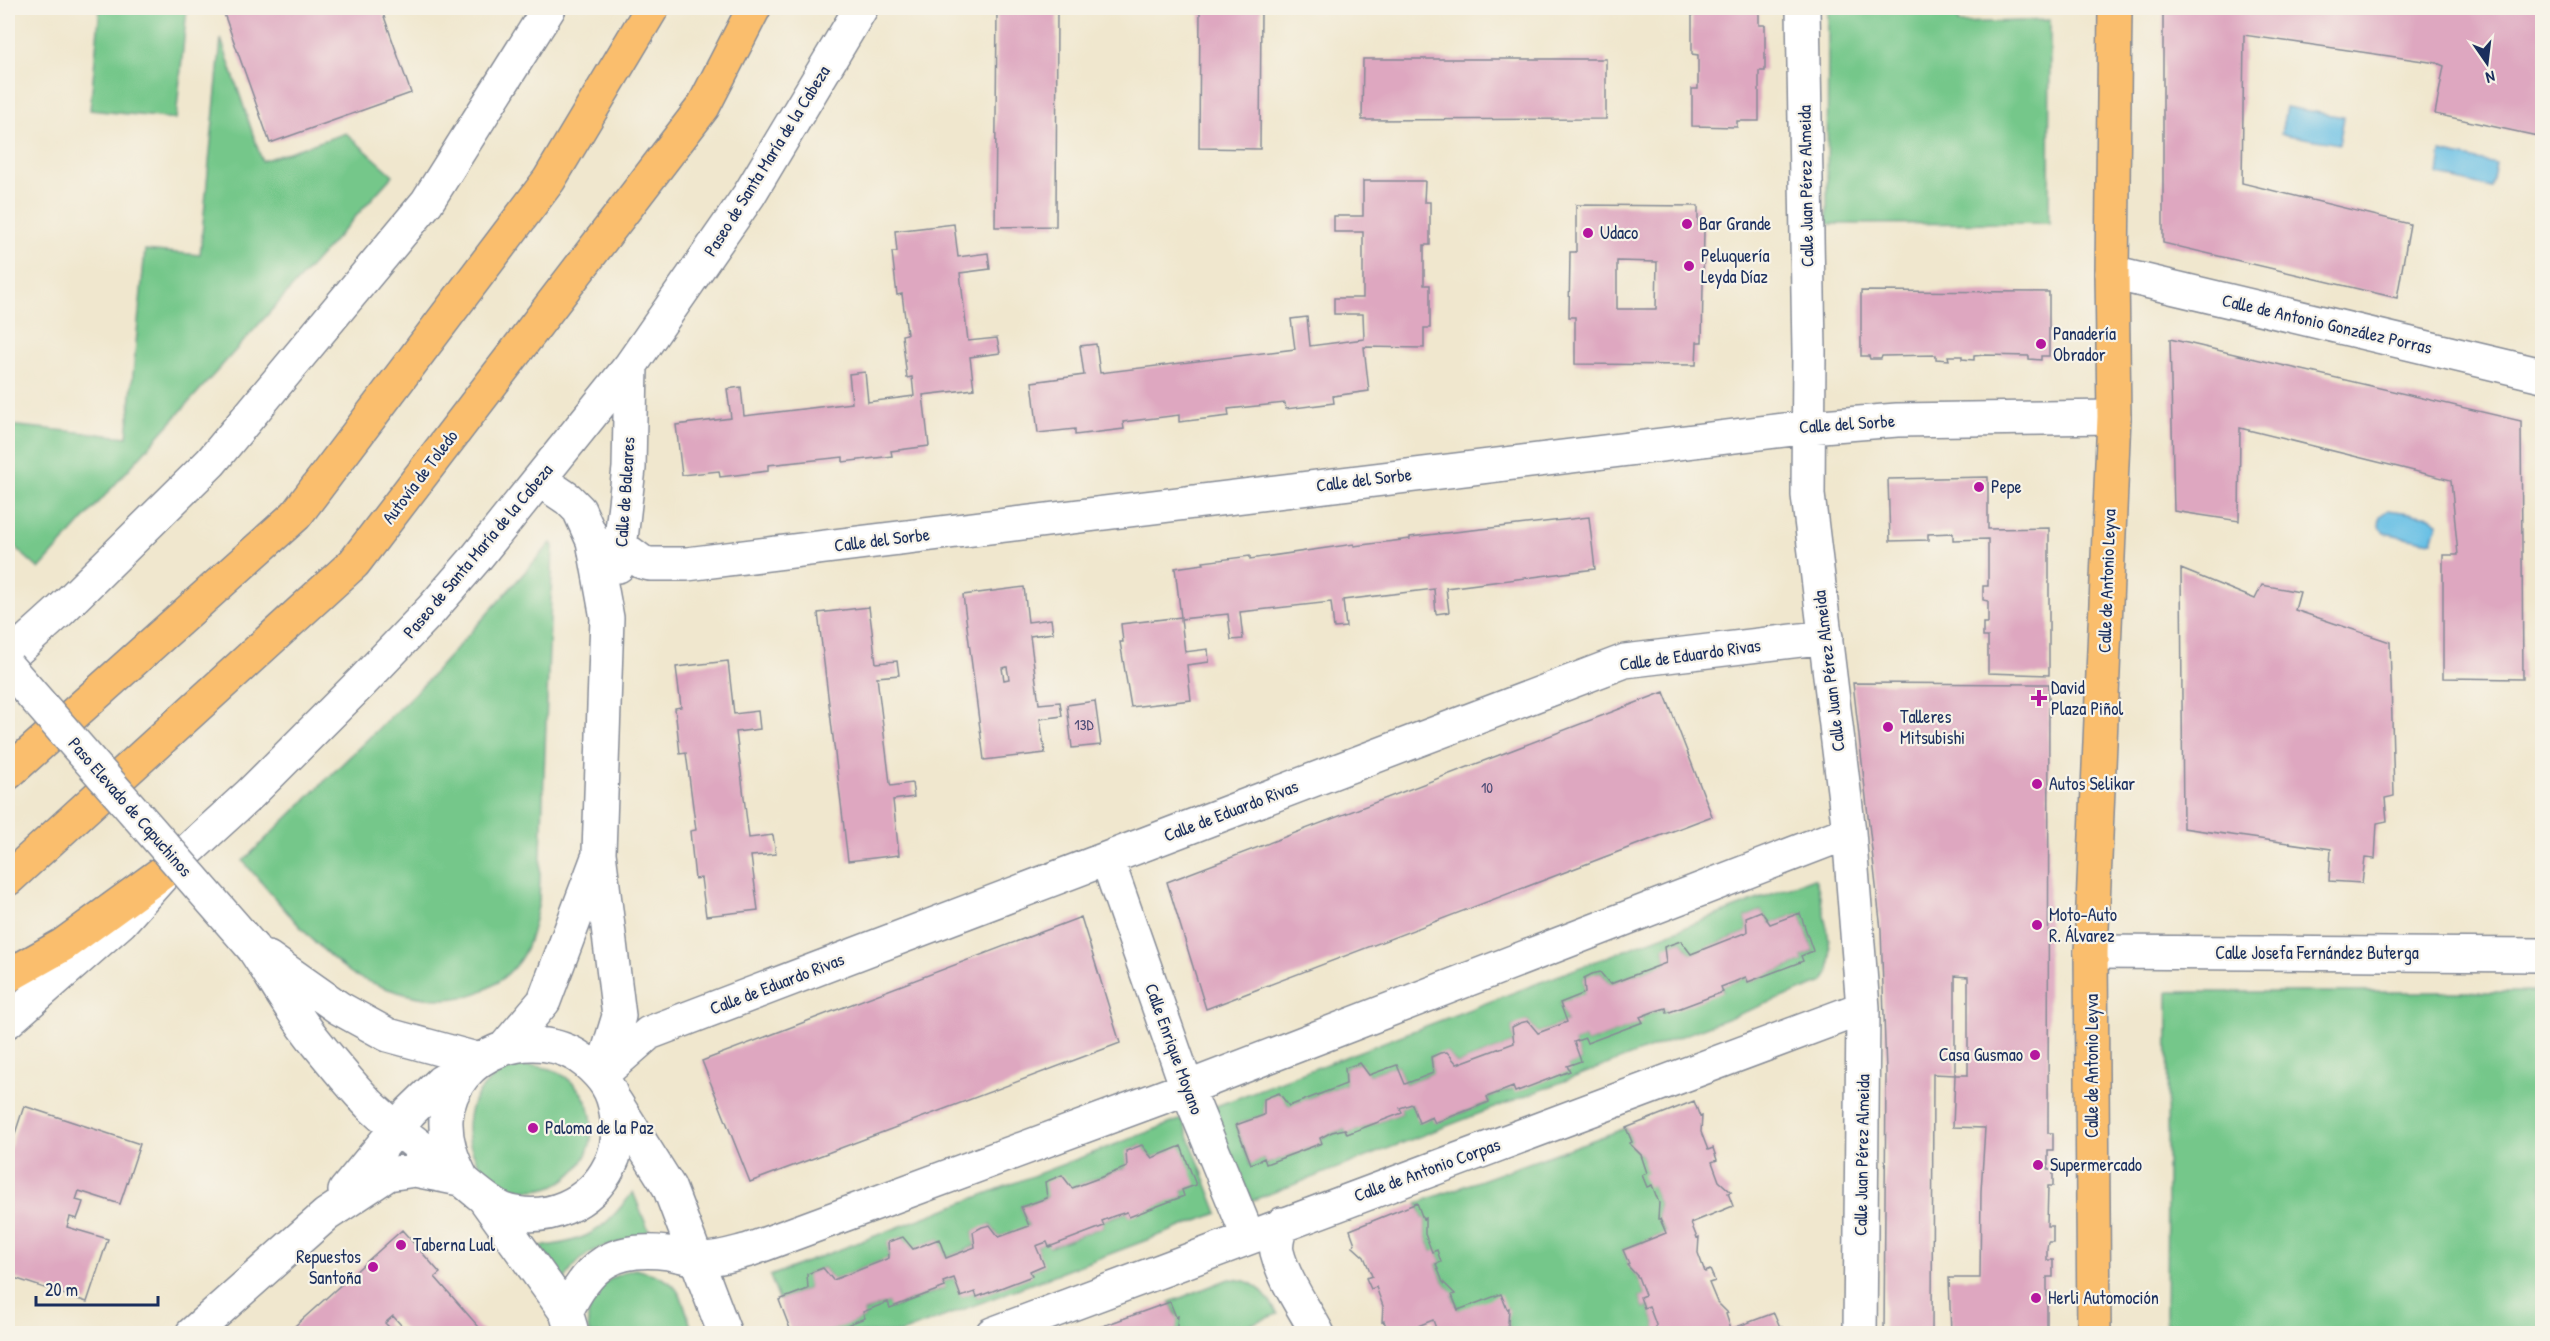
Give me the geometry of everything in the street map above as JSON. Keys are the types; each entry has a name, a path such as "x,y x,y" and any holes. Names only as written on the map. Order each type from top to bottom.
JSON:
{"main road":[{"path":"8,773 296,515 549,180 652,8"},
{"name":"Autovía de Toledo","path":"8,879 354,563 703,106 754,8"},
{"name":"Calle de Antonio Leyva","path":"2094,1334 2091,952 2114,417 2112,273 2115,8"},
{"path":"8,976 63,945 170,867"}],"street":[{"path":"8,658 60,611 212,462 427,202 549,8"},
{"name":"Paseo de Santa María de la Cabeza","path":"8,1021 121,922 170,867 250,794 431,610 540,480 631,364 749,195 861,8"},
{"name":"Calle Juan Pérez Almeida","path":"1803,8 1808,495 1849,832 1863,1008 1860,1334"},
{"name":"Calle de Antonio González Porras","path":"2112,273 2542,375"},
{"name":"Calle de Baleares","path":"608,1088 619,1016 599,853 607,618 622,547 629,468 631,364"},
{"name":"Calle del Sorbe","path":"622,547 642,562 687,564 1809,427 1897,420 2114,417"},
{"name":"Calle de Baleares","path":"540,480 568,499 579,510 593,541 607,618"},
{"name":"Calle de Eduardo Rivas","path":"608,1088 650,1033 1624,661 1826,637"},
{"name":"Paso Elevado de Capuchinos","path":"8,667 253,948 314,1040 370,1105 472,1186"},
{"path":"569,1323 580,1285 606,1260 626,1253 649,1250 698,1259 725,1257 777,1240 1187,1088 1849,832"},
{"name":"Calle de Baleares","path":"493,1053 544,1001 599,853"},
{"name":"Calle Enrique Moyano","path":"1107,859 1187,1088 1248,1236"},
{"name":"Paso Elevado de Capuchinos","path":"253,948 339,1008 388,1035 493,1053"},
{"name":"Calle Josefa Fernández Buterga","path":"2091,952 2542,954"},
{"name":"Calle de Antonio Corpas","path":"992,1334 1248,1236 1863,1008"},
{"path":"619,1016 650,1033"},
{"path":"326,1215 398,1127 441,1082 493,1053 540,1042 574,1053 608,1088 669,1187 725,1334"},
{"path":"493,1053 464,1075 453,1094 446,1116 446,1133 451,1157 569,1323"},
{"path":"192,1334 326,1215 388,1174 415,1170 472,1186 502,1209 529,1215 557,1212 581,1200 604,1178 614,1157 619,1130 608,1088"},
{"path":"326,1215 361,1146 370,1105"},
{"path":"1282,1224 1277,1237 1277,1251 1285,1272 1318,1334"}],"green space":[{"path":"100,8 187,8 176,119 90,110"},
{"path":"1828,8 1957,8 1958,23 2050,20 2049,223 1827,224"},
{"path":"221,39 262,161 346,133 393,175 39,569 8,541 8,425 127,437 145,250 200,255"},
{"path":"551,543 553,546 539,902 528,944 515,966 501,980 469,996 434,999 398,992 361,979 336,961 307,934 243,861 426,682"},
{"path":"1811,879 1815,879 1818,887 1830,951 1828,974 1823,982 1251,1201 1211,1108","holes":["1761,911 1770,924 1800,913 1813,951 1801,956 1803,961 1748,982 1746,977 1721,987 1723,991 1667,1012 1666,1008 1640,1017 1642,1022 1587,1043 1585,1038 1574,1042 1581,1061 1567,1066 1569,1071 1487,1097 1489,1102 1435,1123 1432,1117 1419,1122 1412,1104 1400,1108 1402,1113 1347,1134 1345,1129 1320,1138 1321,1144 1266,1164 1264,1158 1250,1164 1236,1125 1264,1115 1264,1099 1279,1094 1289,1106 1346,1084 1345,1068 1360,1063 1369,1075 1397,1065 1405,1084 1433,1073 1431,1057 1447,1052 1457,1064 1514,1043 1512,1027 1528,1021 1538,1033 1567,1022 1560,1003 1585,993 1584,978 1600,972 1610,984 1666,963 1664,948 1681,941 1691,954 1747,932 1746,917"]},
{"path":"2168,992 2542,992 2542,1333 2166,1333"},
{"path":"530,1066 554,1071 574,1084 587,1104 592,1128 587,1152 574,1172 554,1185 530,1190 506,1185 486,1172 473,1152 468,1128 473,1104 486,1084 506,1071"},
{"path":"1182,1119 1218,1213 901,1333 823,1333 865,1318 863,1312 888,1302 891,1308 945,1288 943,1282 954,1278 961,1296 975,1292 977,1297 1031,1276 1030,1271 1043,1265 1036,1246 1047,1242 1050,1247 1104,1226 1102,1221 1127,1212 1129,1216 1184,1196 1182,1190 1195,1185 1181,1147 1152,1158 1141,1145 1127,1151 1127,1167 1021,1207 1029,1226 999,1237 990,1225 973,1232 975,1246 946,1258 939,1239 913,1249 903,1237 888,1243 889,1258 833,1280 823,1268 807,1274 808,1289 779,1300 770,1276"},
{"path":"1626,1128 1632,1142 1630,1144 1641,1155 1659,1203 1658,1219 1666,1233 1623,1250 1629,1264 1627,1265 1638,1277 1645,1295 1640,1297 1644,1308 1649,1306 1656,1325 1656,1333 1511,1333 1508,1324 1508,1308 1458,1310 1452,1295 1454,1294 1443,1282 1436,1264 1441,1262 1437,1251 1432,1252 1425,1234 1425,1219 1417,1203"},
{"path":"633,1192 652,1239 624,1242 590,1253 572,1269 563,1282 534,1247 567,1242 591,1233 612,1217"},
{"path":"635,1269 662,1277 676,1289 685,1307 693,1333 589,1334 589,1310 597,1291 613,1278"},
{"path":"1229,1279 1246,1282 1259,1289 1278,1314 1227,1333 1176,1333 1177,1317 1170,1302"}],"water":[{"path":"2286,107 2344,117 2339,144 2281,134"},
{"path":"2441,152 2496,164 2491,188 2438,175"},
{"path":"2388,510 2431,516 2438,523 2432,540 2425,541 2384,533 2379,526 2380,516"}],"building":[{"path":"222,8 381,8 411,93 270,143"},
{"path":"997,8 1057,8 1056,226 995,227"},
{"path":"1200,8 1261,8 1260,149 1199,148"},
{"path":"1692,8 1759,8 1759,25 1765,25 1765,71 1759,71 1759,121 1737,121 1737,127 1692,126 1692,89 1698,89 1698,55 1692,54"},
{"path":"2163,8 2542,8 2542,137 2435,114 2444,66 2437,63 2244,35 2242,183 2410,224 2397,298 2163,243"},
{"path":"1363,59 1606,59 1606,119 1362,120"},
{"path":"1363,181 1425,181 1424,202 1430,202 1430,245 1424,245 1424,285 1430,285 1430,328 1424,328 1424,348 1364,347 1369,391 1333,396 1334,403 1286,409 1285,403 1228,409 1229,416 1179,422 1179,415 1123,422 1124,429 1075,435 1075,429 1038,433 1032,382 1084,375 1080,346 1096,344 1100,373 1295,349 1291,319 1307,317 1310,346 1364,339 1363,314 1334,314 1334,298 1363,298 1363,232 1334,232 1334,216 1363,216"},
{"path":"1576,205 1698,206 1698,230 1704,230 1702,342 1697,342 1696,365 1575,364 1575,317 1569,317 1570,252 1576,252","holes":["1617,261 1657,262 1656,309 1617,309"]},
{"path":"954,224 958,257 988,253 990,269 960,273 968,341 997,338 1000,353 970,357 974,389 923,395 929,446 891,451 892,456 843,462 843,457 768,465 768,471 720,477 719,471 682,475 676,425 731,418 727,389 741,387 744,416 852,403 849,374 865,372 868,402 914,396 912,377 907,378 902,335 907,334 902,294 897,295 892,252 897,252 895,231"},
{"path":"1861,291 2049,292 2049,356 2041,356 2041,360 2029,359 2029,356 1984,355 1974,356 1974,360 1962,359 1962,356 1948,356 1949,360 1936,359 1936,355 1882,356 1881,359 1861,356"},
{"path":"2170,339 2521,421 2523,679 2443,678 2443,555 2458,555 2451,480 2240,428 2239,521 2174,511"},
{"path":"1988,477 1988,529 2049,528 2049,675 1988,673 1988,637 1983,637 1983,623 1988,623 1988,601 1983,600 1983,586 1988,586 1988,539 1953,540 1953,533 1928,534 1928,540 1890,541 1888,479"},
{"path":"1589,517 1595,569 1446,588 1449,612 1436,614 1434,589 1343,600 1346,627 1334,628 1331,602 1240,612 1243,639 1231,640 1228,614 1181,619 1185,652 1208,649 1209,662 1187,665 1191,700 1131,707 1120,642 1123,642 1121,624 1181,617 1175,568 1250,556 1250,559 1354,544 1354,546 1410,539 1410,537"},
{"path":"2181,569 2255,599 2262,585 2300,592 2295,610 2390,642 2394,796 2385,798 2387,821 2377,823 2375,859 2365,858 2362,883 2329,881 2331,849 2183,828"},
{"path":"1024,587 1028,622 1051,619 1053,633 1030,636 1039,704 1060,702 1062,716 1040,719 1045,753 984,760 963,595","holes":["1007,667 1009,679 1004,680 1002,668"]},
{"path":"869,607 876,663 897,661 899,675 877,677 890,783 891,786 912,783 914,797 893,800 899,855 848,861 818,613"},
{"path":"728,661 734,714 758,711 760,729 736,732 749,838 773,835 776,854 751,856 758,910 706,916 701,878 695,879 690,831 696,830 686,753 680,754 675,708 681,707 676,667"},
{"path":"1853,683 2049,684 2048,1133 2053,1133 2053,1150 2048,1150 2048,1170 2053,1170 2053,1186 2048,1186 2047,1226 2053,1226 2053,1242 2048,1242 2047,1260 2053,1260 2053,1277 2047,1277 2047,1334 1951,1334 1949,1278 1980,1278 1981,1191 1985,1128 1953,1127 1955,1075 1933,1074 1932,1334 1884,1334 1886,1072 1881,930","holes":["1955,976 1968,977 1968,1075 1955,1075"]},
{"path":"1664,692 1712,816 1206,1009 1167,882"},
{"path":"1095,701 1101,745 1072,748 1067,705"},
{"path":"1761,911 1770,924 1800,913 1813,951 1801,956 1803,961 1748,982 1746,977 1721,987 1723,992 1667,1013 1666,1008 1653,1012 1640,1017 1643,1022 1587,1043 1585,1038 1574,1042 1581,1061 1567,1066 1570,1071 1515,1092 1513,1087 1487,1097 1489,1102 1435,1123 1432,1117 1419,1123 1412,1104 1400,1108 1402,1113 1347,1134 1345,1129 1332,1132 1320,1138 1322,1143 1266,1164 1264,1158 1251,1164 1236,1125 1264,1115 1264,1099 1279,1093 1289,1106 1346,1084 1345,1068 1360,1063 1369,1075 1397,1065 1405,1084 1433,1073 1431,1057 1440,1053 1447,1052 1457,1064 1514,1043 1512,1027 1520,1023 1528,1021 1538,1033 1567,1022 1560,1003 1585,993 1584,978 1600,972 1610,984 1666,963 1664,947 1681,941 1691,954 1747,932 1746,917"},
{"path":"1081,917 1120,1043 750,1182 702,1061"},
{"path":"1694,1101 1700,1117 1702,1116 1701,1132 1708,1150 1713,1148 1717,1160 1712,1162 1719,1181 1731,1192 1728,1193 1733,1206 1691,1223 1697,1238 1699,1237 1698,1253 1705,1272 1710,1270 1715,1281 1709,1283 1717,1302 1728,1313 1726,1314 1731,1329 1774,1313 1782,1327 1781,1334 1656,1334 1656,1325 1649,1306 1644,1308 1640,1297 1645,1295 1638,1277 1627,1265 1629,1264 1623,1250 1666,1233 1658,1219 1659,1203 1652,1185 1647,1187 1642,1175 1647,1173 1641,1155 1629,1143 1632,1142 1626,1128"},
{"path":"24,1106 140,1144 120,1204 79,1191 76,1200 83,1202 80,1211 77,1219 70,1217 67,1227 108,1239 87,1302 8,1276 8,1155"},
{"path":"1142,1145 1152,1158 1181,1146 1196,1185 1182,1190 1184,1196 1129,1217 1127,1212 1114,1216 1102,1221 1104,1226 1049,1247 1047,1242 1036,1246 1044,1265 1030,1271 1032,1276 977,1297 975,1292 961,1297 954,1278 943,1282 945,1287 890,1308 888,1302 863,1312 865,1318 823,1334 792,1334 779,1300 808,1289 807,1274 823,1268 833,1280 889,1258 888,1242 903,1237 913,1249 939,1239 946,1258 975,1247 973,1232 982,1227 990,1225 999,1237 1029,1226 1021,1207 1047,1198 1045,1182 1062,1175 1072,1188 1099,1178 1127,1167 1126,1151"},
{"path":"1417,1203 1423,1219 1425,1218 1425,1234 1432,1252 1437,1250 1441,1262 1436,1264 1443,1282 1455,1294 1452,1295 1458,1310 1501,1294 1507,1309 1509,1308 1508,1324 1511,1334 1438,1334 1433,1320 1398,1334 1389,1334 1384,1321 1382,1322 1383,1306 1376,1287 1371,1289 1366,1278 1372,1276 1364,1257 1352,1246 1355,1244 1350,1230"},
{"path":"402,1230 440,1273 435,1277 485,1334 409,1334 393,1316 385,1323 390,1328 385,1334 286,1334"},
{"path":"1170,1302 1176,1317 1178,1316 1176,1334 1102,1334 1100,1327"}],"place":[{"name":"Bar Grande","path":"1687,224"},
{"name":"Udaco","path":"1588,233"},
{"name":"Peluquería Leyda Díaz","path":"1689,266"},
{"name":"Panadería Obrador","path":"2041,344"},
{"name":"Pepe","path":"1979,487"},
{"name":"David Plaza Piñol","path":"2039,698"},
{"name":"Talleres Mitsubishi","path":"1888,727"},
{"name":"Autos Selikar","path":"2037,784"},
{"name":"Moto-Auto R. Álvarez","path":"2037,925"},
{"name":"Casa Gusmao","path":"2035,1055"},
{"name":"Paloma de la Paz","path":"533,1128"},
{"name":"Supermercado","path":"2038,1165"},
{"name":"Taberna Lual","path":"401,1245"},
{"name":"Repuestos Santoña","path":"373,1267"},
{"name":"Herli Automoción","path":"2036,1298"}]}
